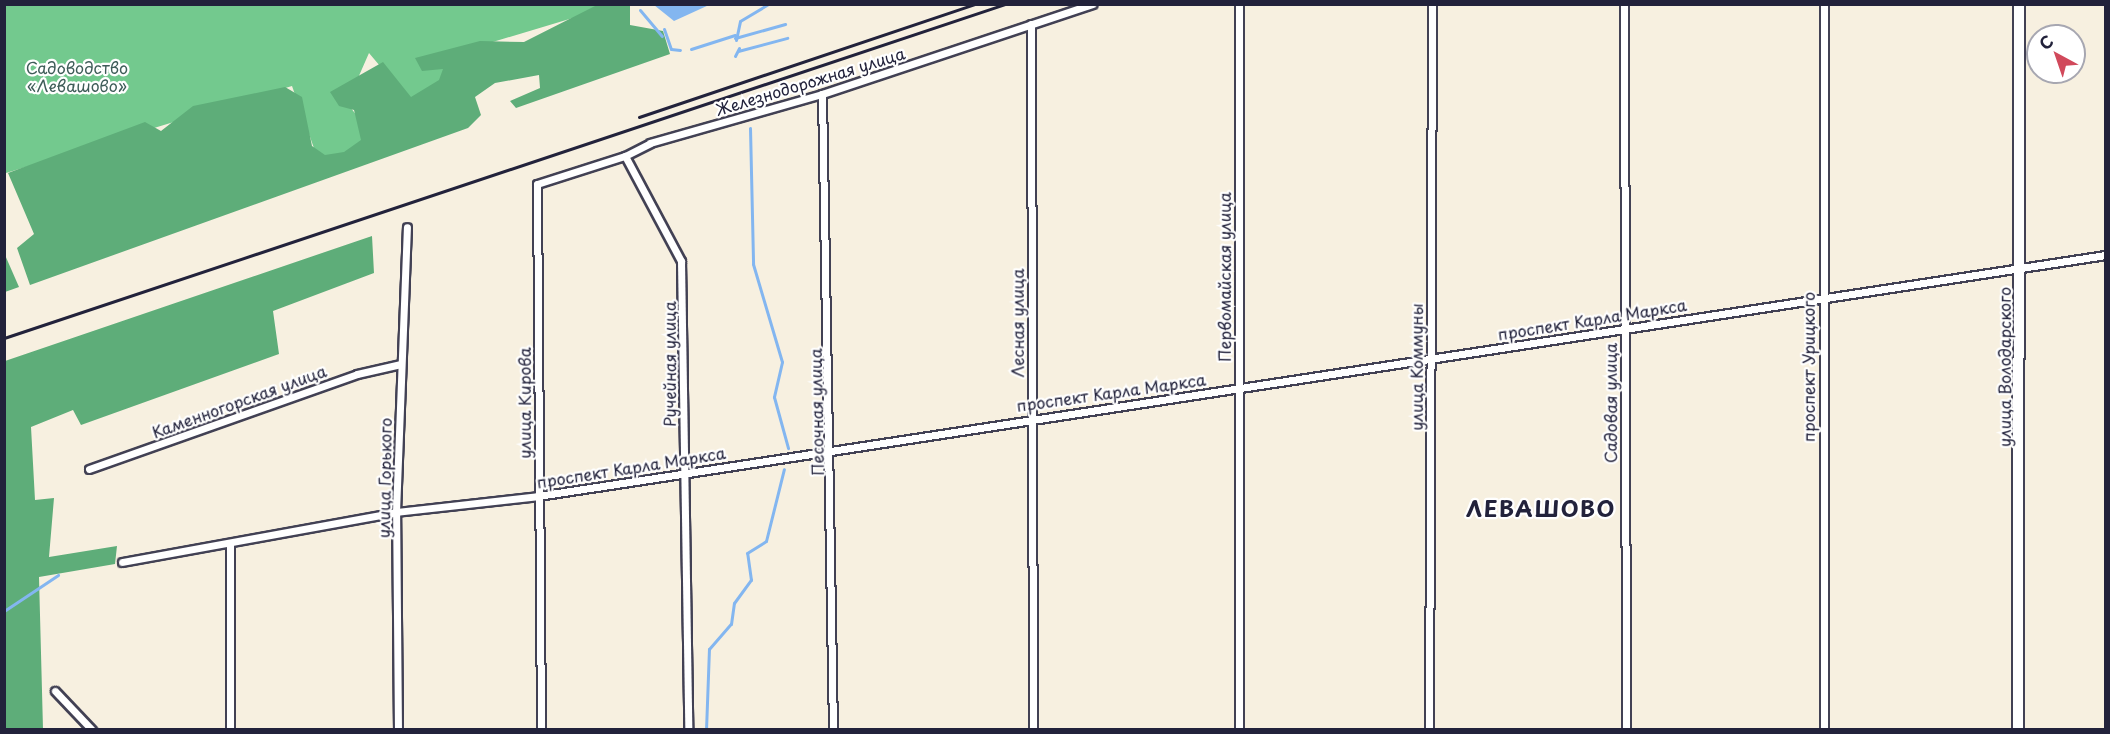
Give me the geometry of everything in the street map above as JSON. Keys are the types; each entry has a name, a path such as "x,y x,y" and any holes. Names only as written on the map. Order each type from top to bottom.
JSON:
{"street":[{"name":"Железнодорожная улица","path":"537,184 625,156 650,143 822,93 1092,4"},
{"name":"Первомайская улица","path":"1239,4 1237,388 1239,729"},
{"name":"улица Коммуны","path":"1429,729 1432,4"},
{"name":"Садовая улица","path":"1624,4 1623,327 1626,729"},
{"name":"проспект Урицкого","path":"1824,4 1821,298 1824,729"},
{"name":"улица Володарского","path":"2018,729 2019,4"},
{"name":"Лесная улица","path":"1031,24 1030,416 1033,729"},
{"name":"Песочная улица","path":"822,93 831,450 833,729"},
{"name":"Ручейная улица","path":"625,156 681,261 688,729"},
{"name":"улица Кирова","path":"537,184 541,729"},
{"name":"улица Горького","path":"398,729 396,512 400,364 408,227"},
{"name":"проспект Карла Маркса","path":"122,562 396,512 538,496 1030,416 1237,388 1623,327 2106,255"},
{"name":"Каменногорская улица","path":"89,469 357,374 400,364"},
{"path":"230,544 230,729"},
{"path":"55,691 92,729"}],"green space":[{"name":"Садоводство «Левашово»","path":"4,5 616,5 443,57 461,81 417,110 369,53 347,103 378,143 321,168 292,86 6,173"},
{"path":"597,5 630,5 630,25 663,31 670,54 516,108 510,101 540,88 539,75 495,83 475,97 481,115 468,128 30,285 17,248 34,234 8,173 145,122 161,131 193,106 285,87 302,97 312,146 325,155 344,152 361,140 354,110 339,106 330,92 383,62 411,97 439,80 443,69 422,71 415,58 480,41 524,42"},
{"path":"372,236 374,273 273,311 279,354 81,425 73,410 31,427 35,500 54,498 49,557 117,546 115,564 39,577 43,729 5,729 5,361"},
{"path":"5,255 19,287 5,292"}],"water":[{"path":"654,5 709,5 674,21"}],"waterway":[{"path":"736,40 740,21 768,4"},
{"path":"640,10 662,36"},
{"path":"735,38 785,24"},
{"path":"664,29 671,49 680,50"},
{"path":"691,49 735,35"},
{"path":"738,51 787,38"},
{"path":"735,56 739,48"},
{"path":"748,101 748,108"},
{"path":"750,128 753,264 782,362 774,397 788,448"},
{"path":"706,730 709,649 731,624 734,603 751,580 747,553 766,541 784,469"},
{"path":"4,611 58,575"}],"railway":[{"path":"639,117 975,4"},
{"path":"4,338 1005,4"}],"district":[{"name":"ЛЕВАШОВО","path":"1541,508"}]}
